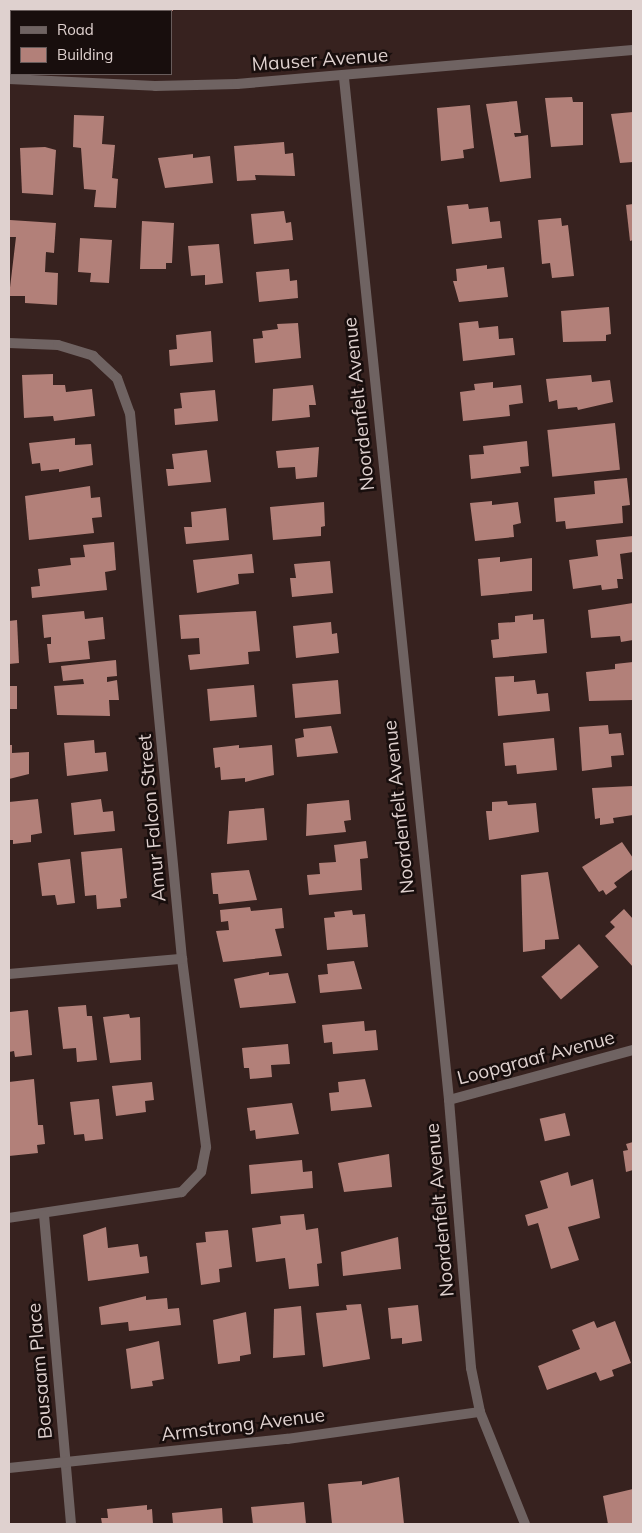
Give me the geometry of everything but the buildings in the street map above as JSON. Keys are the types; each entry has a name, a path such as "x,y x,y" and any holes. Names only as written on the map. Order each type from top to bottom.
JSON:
{"street":[{"name":"Mauser Avenue","path":"9,78 237,84 344,78 633,50"},
{"name":"Noordenfelt Avenue","path":"344,78 449,1100 470,1368 480,1412 525,1524"},
{"name":"Amur Falcon Street","path":"9,343 58,345 93,356 117,378 130,414 182,959 206,1147 201,1172 182,1192 9,1218"},
{"path":"9,974 182,959"},
{"name":"Loopgraaf Avenue","path":"449,1100 633,1050"},
{"name":"Bousaam Place","path":"44,1214 71,1524"},
{"name":"Armstrong Avenue","path":"9,1468 287,1439 480,1412"}]}
